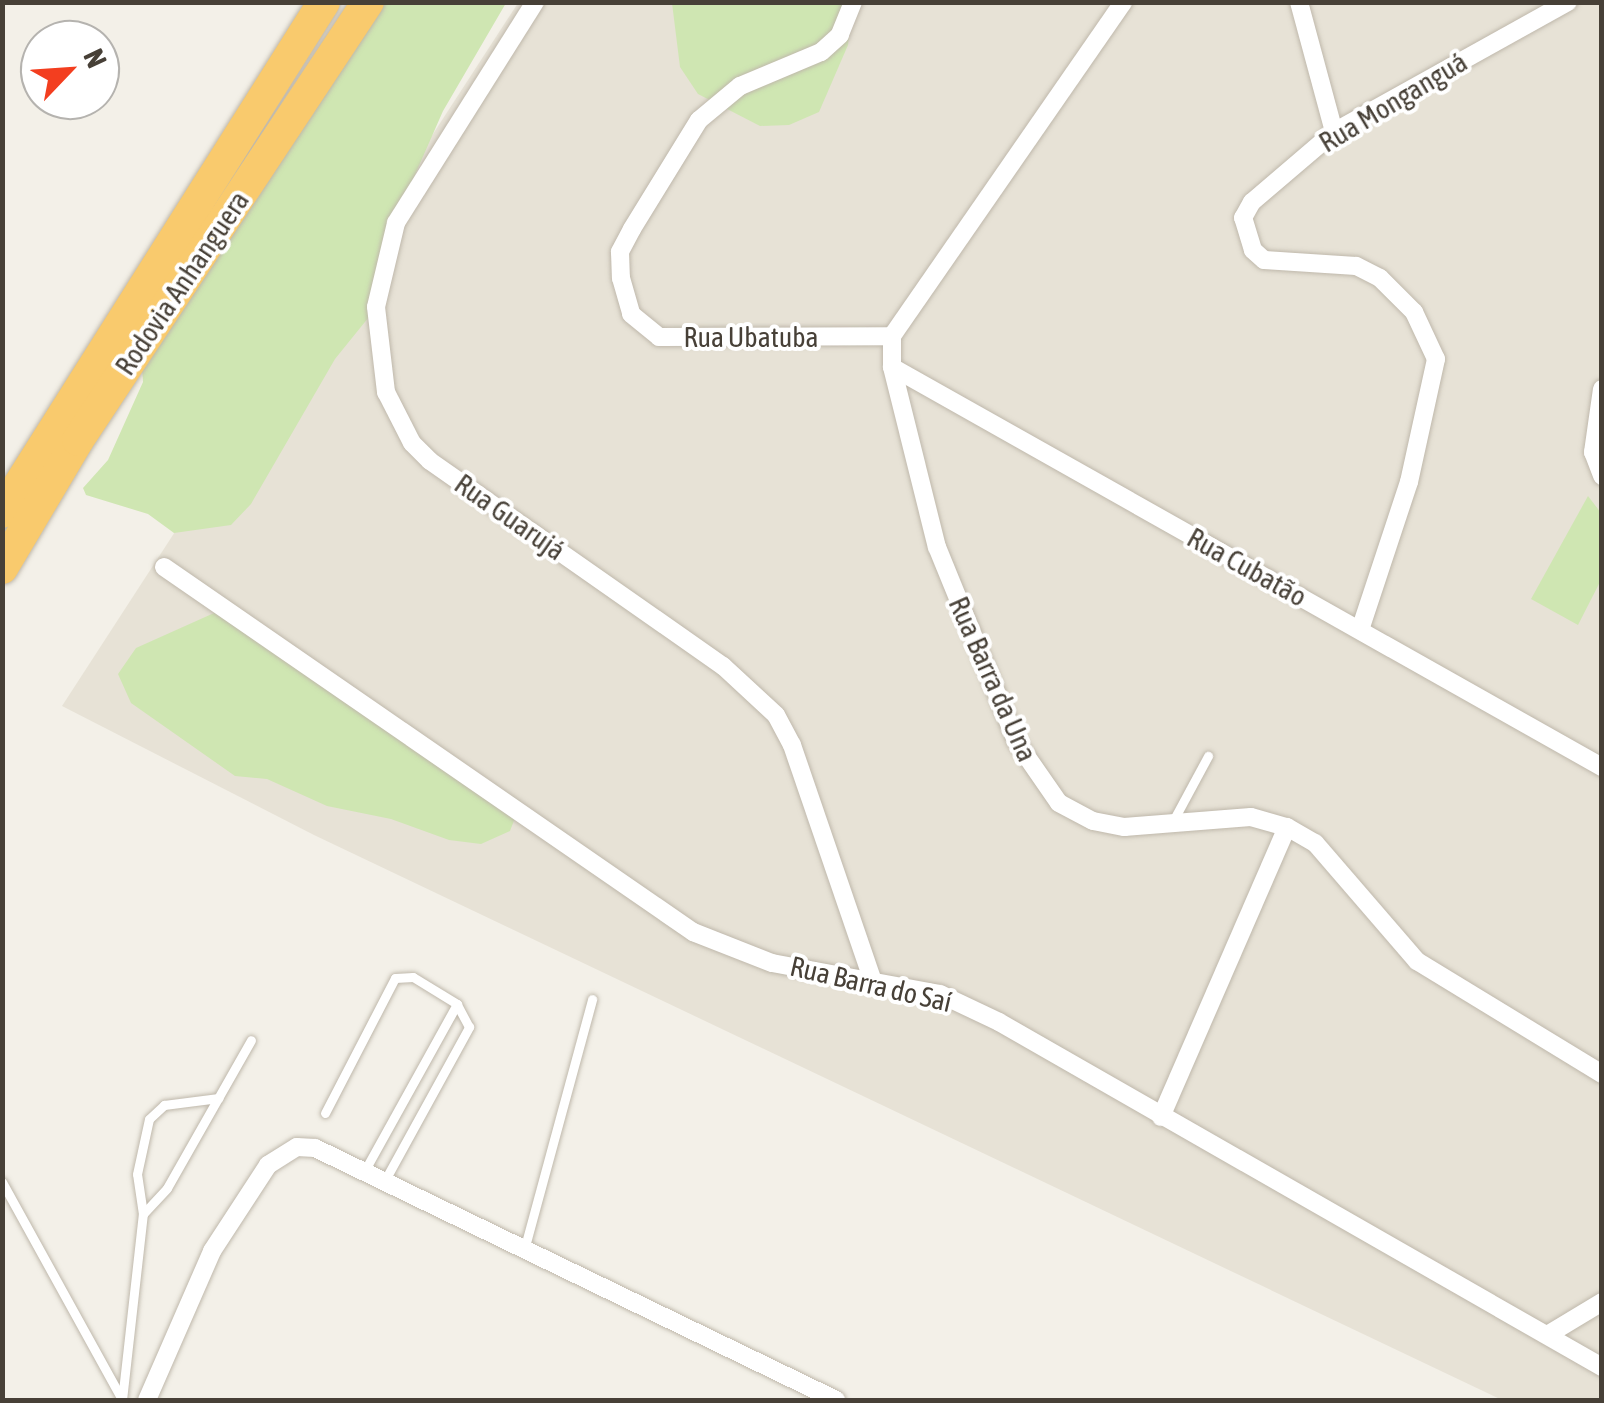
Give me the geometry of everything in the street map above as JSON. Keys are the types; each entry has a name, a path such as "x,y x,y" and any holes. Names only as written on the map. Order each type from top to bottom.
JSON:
{"highway":[{"name":"Rodovia Anhanguera","path":"2,512 324,2"},
{"name":"Rodovia Anhanguera","path":"2,568 78,440 368,2"}],"street":[{"name":"Rua Guarujá","path":"535,2 396,223 376,306 386,392 412,443 430,461 723,666 776,715 792,745 872,979"},
{"name":"Rua Ubatuba","path":"853,2 840,35 821,52 740,86 700,120 620,252 621,278 631,314 660,337 892,336"},
{"path":"892,336 1123,2"},
{"path":"1299,2 1334,132"},
{"name":"Rua Monganguá","path":"1360,630 1409,482 1436,360 1414,312 1380,278 1356,266 1264,260 1253,250 1243,218 1252,202 1334,132 1568,2"},
{"name":"Rua Barra da Una","path":"892,336 892,368 937,547 1036,775 1059,802 1093,821 1172,823 1251,818 1287,826 1315,843 1417,961 1602,1074"},
{"name":"Rua Cubatão","path":"892,368 1602,767"},
{"path":"1602,389 1593,452 1602,476"},
{"name":"Rua Barra do Saí","path":"164,566 693,932 772,963 940,994 1000,1022 1602,1367"},
{"path":"1161,1117 1287,826"},
{"path":"146,1400 212,1252 281,1154 315,1148 836,1400"},
{"path":"1549,1334 1602,1302"}],"lane":[{"path":"1172,823 1208,756"},
{"path":"325,1113 395,978 412,977 457,1004 469,1027 384,1182"},
{"path":"524,1250 592,1000"},
{"path":"364,1172 457,1004"},
{"path":"143,1214 167,1188 251,1040"},
{"path":"122,1400 143,1214 137,1174 149,1119 164,1105 218,1098"},
{"path":"2,1182 122,1400"}],"shaded area":[{"path":"518,3 1601,3 1601,1400 1502,1400 314,835 62,706"}],"green space":[{"path":"376,3 506,3 443,111 396,218 373,312 335,359 251,504 231,525 174,533 148,514 86,495 83,488 108,460 143,382 142,368"},
{"path":"672,3 852,3 848,45 819,112 789,125 760,126 698,94 680,67"},
{"path":"1588,496 1601,513 1601,580 1578,625 1531,599"},
{"path":"223,609 521,802 510,831 481,844 449,840 391,819 327,806 267,779 235,776 131,703 118,674 136,648"}]}
